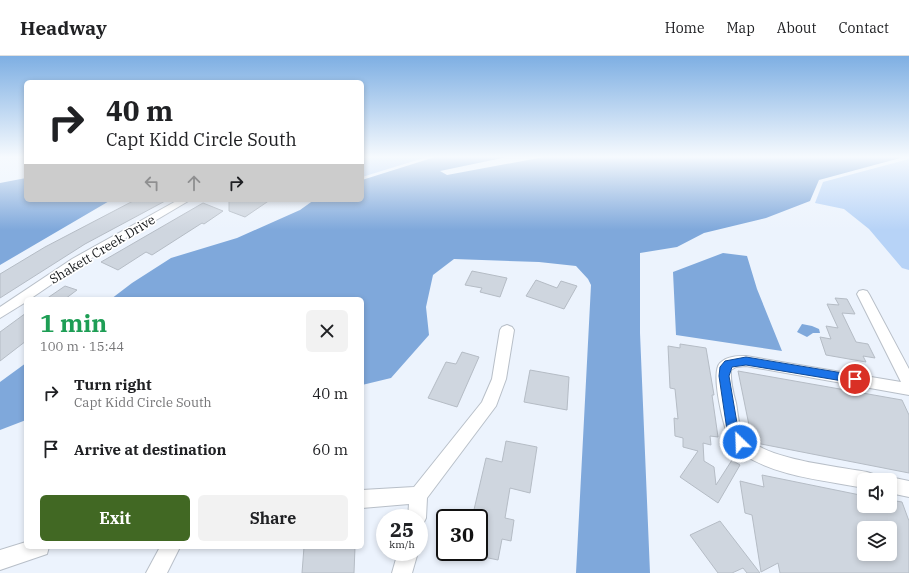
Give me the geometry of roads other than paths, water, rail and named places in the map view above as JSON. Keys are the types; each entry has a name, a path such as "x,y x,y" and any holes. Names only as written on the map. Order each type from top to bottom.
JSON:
{"street":[{"name":"Shakett Creek Drive","path":"0,313 76,262 181,202"},
{"path":"863,294 909,383"},
{"path":"417,509 418,495 488,406 499,379 507,330"},
{"path":"857,478 774,461 756,455 744,446 733,430 724,376 725,367 729,364 746,361 909,389"},
{"path":"897,486 909,489"},
{"path":"364,499 418,495"},
{"path":"0,560 34,549"},
{"path":"156,573 170,549"},
{"path":"402,573 405,561"}]}
